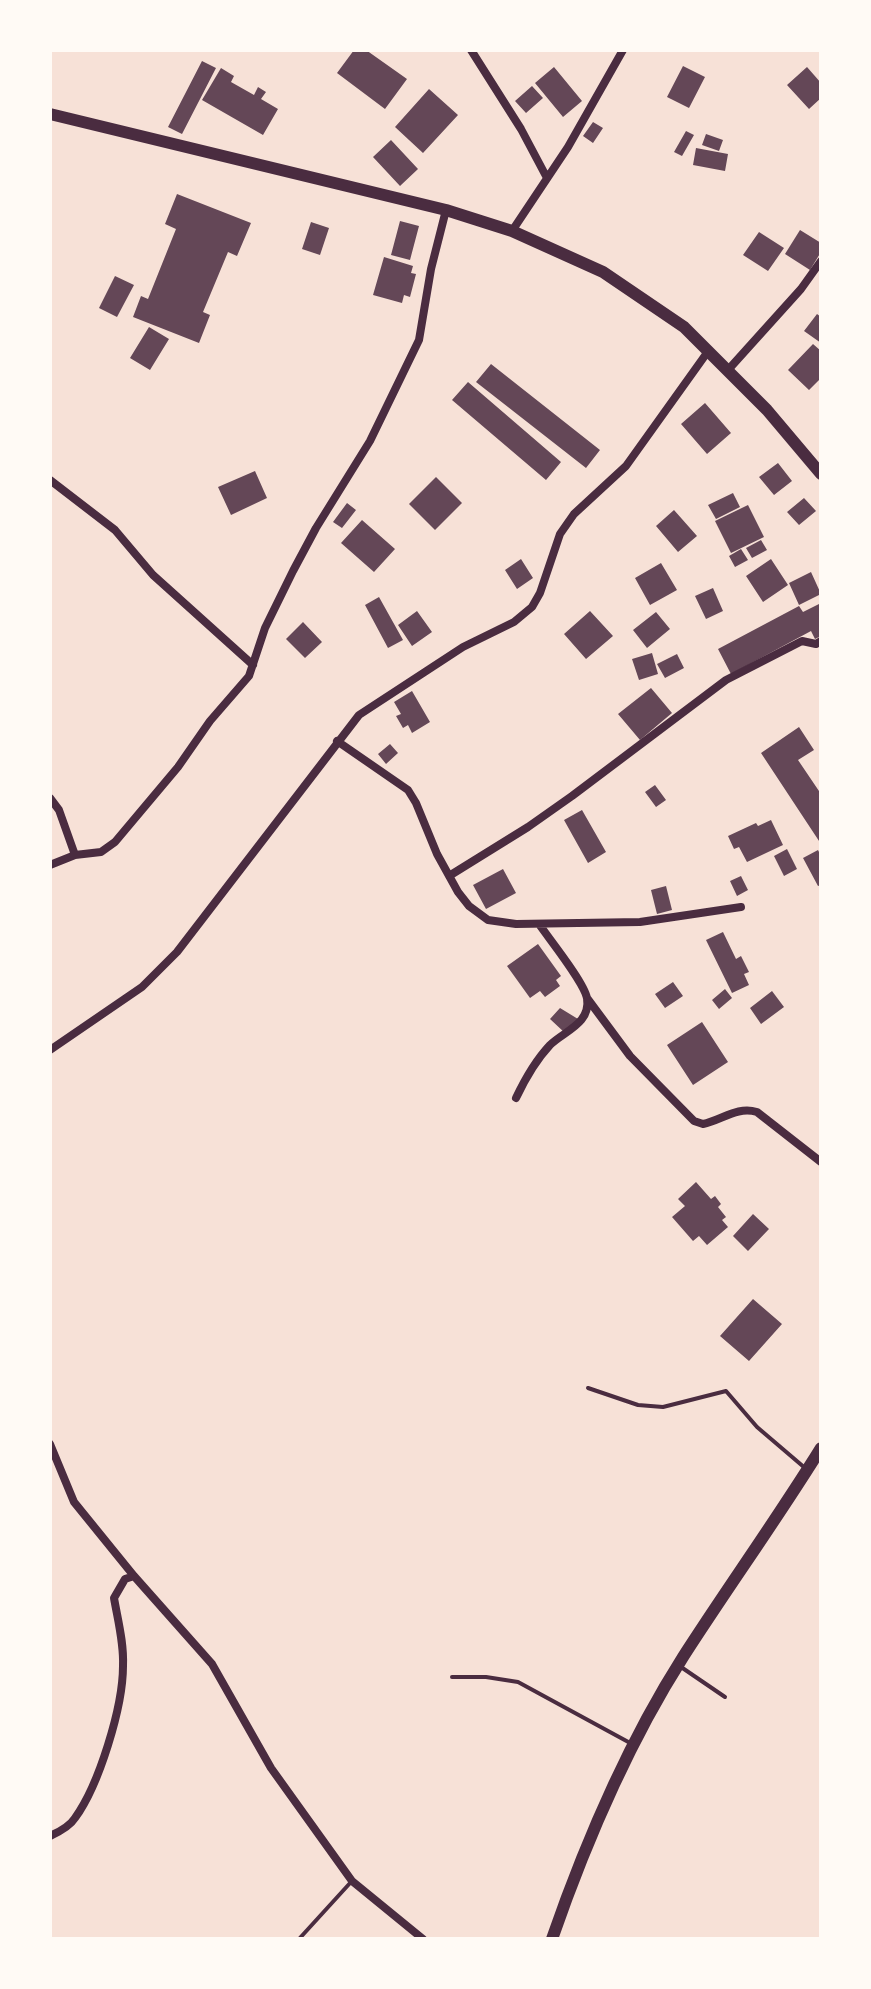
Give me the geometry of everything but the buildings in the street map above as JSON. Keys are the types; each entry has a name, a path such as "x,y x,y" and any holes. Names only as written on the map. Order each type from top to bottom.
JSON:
{"main road":[{"path":"50,114 446,210 512,231 603,272 684,327 709,350 767,410 821,474"},
{"path":"552,1939 576,1871 634,1745 679,1665 813,1466 821,1448"}],"street":[{"path":"471,50 521,129 547,178"},
{"path":"512,231 575,136 623,50"},
{"path":"50,865 75,855 101,852 115,842 249,676 265,628 293,571 370,441 419,340 431,269 446,210"},
{"path":"728,370 801,289 821,261"},
{"path":"50,1050 142,987 177,952 353,721 463,647 514,622 532,607 540,593 560,534 574,514 626,466 709,350"},
{"path":"50,480 115,530 159,582 253,665"},
{"path":"449,876 550,812 726,680 802,641 816,644 821,641"},
{"path":"337,741 408,790 449,876 469,906 488,920 539,924 640,922 741,907"},
{"path":"50,798 59,810 75,855"},
{"path":"539,924 587,998 630,1056 694,1121 703,1124 747,1109 757,1112 821,1162"},
{"path":"516,1098 530,1070 552,1043 583,1020 587,998"},
{"path":"50,1444 74,1502 212,1664 271,1768 352,1881 423,1939"},
{"path":"50,1836 73,1821 92,1790 106,1748 123,1669 123,1644 114,1598 125,1579 134,1576"}],"lane":[{"path":"588,1388 638,1405 663,1407 726,1391 757,1427 813,1466"},
{"path":"679,1665 725,1697"},
{"path":"452,1677 486,1677 518,1682 634,1745"},
{"path":"299,1939 352,1881"}]}
